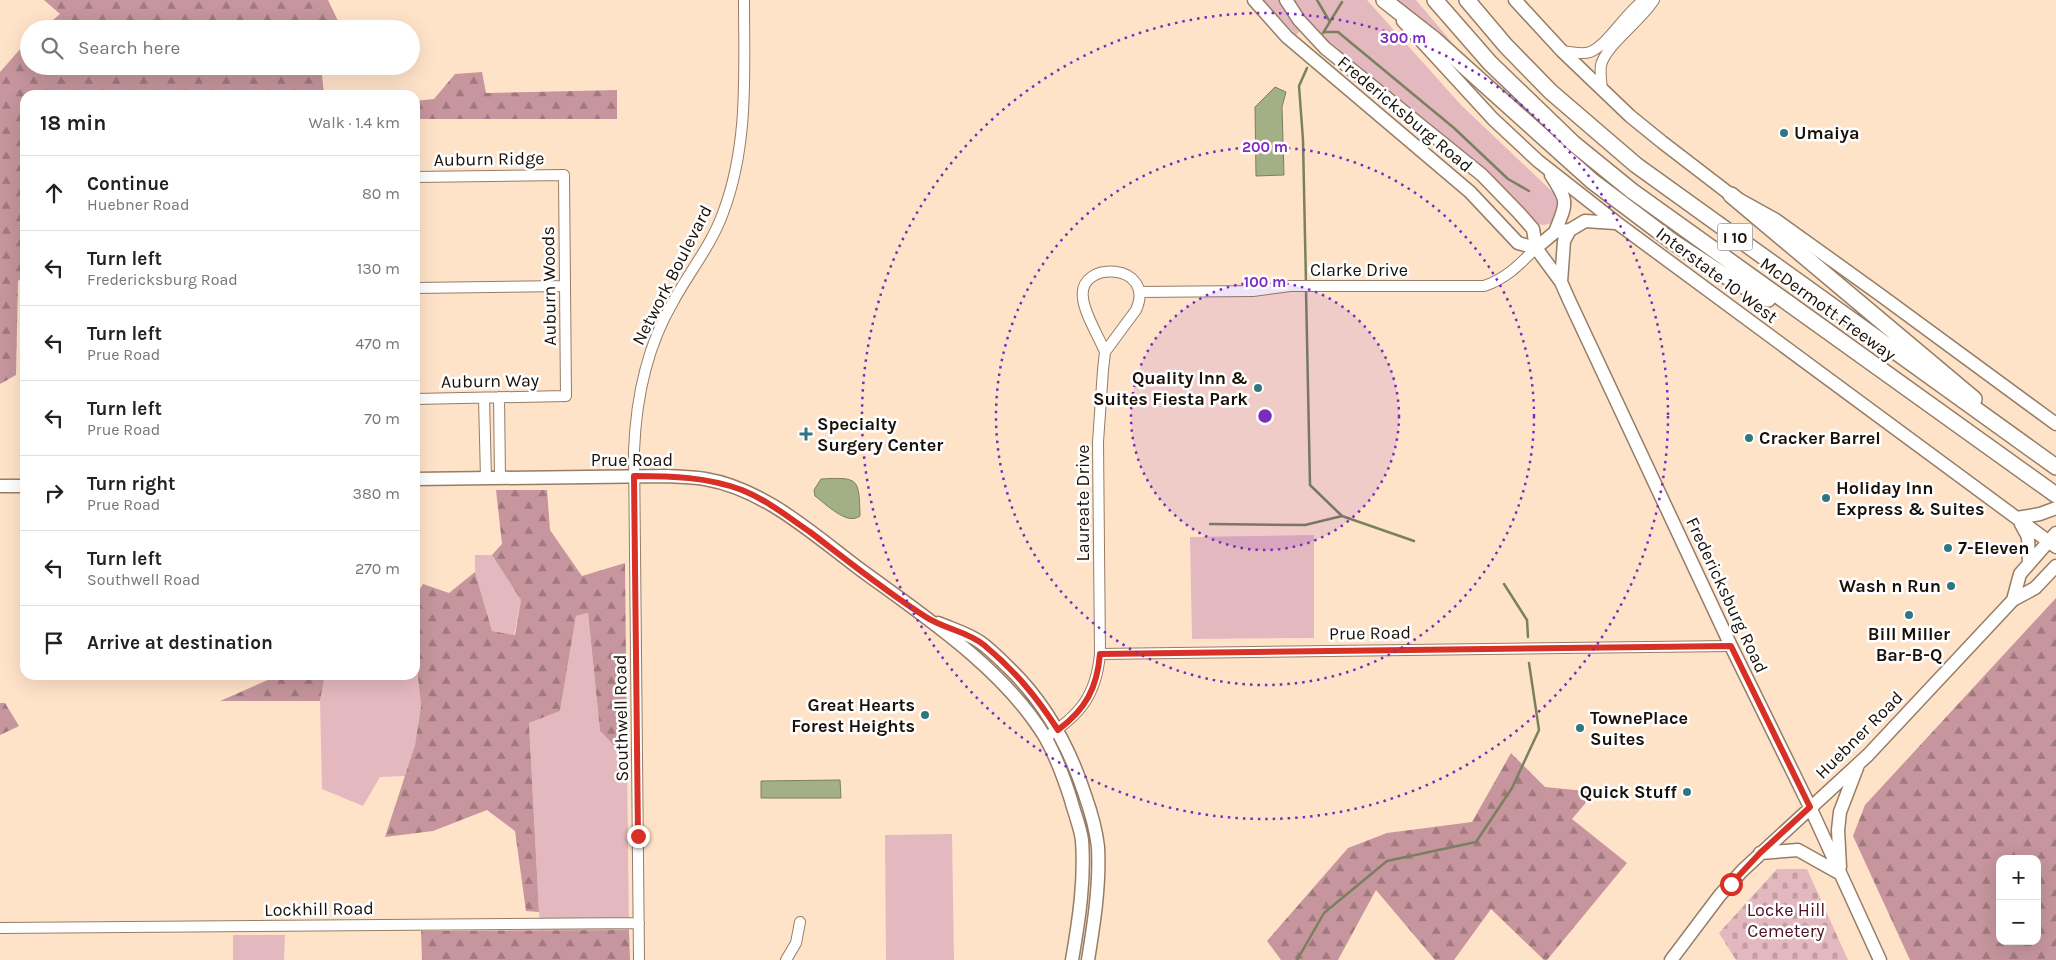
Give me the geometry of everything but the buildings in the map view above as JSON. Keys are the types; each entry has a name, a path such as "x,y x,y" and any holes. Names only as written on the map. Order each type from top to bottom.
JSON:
{"highway":[{"path":"1384,0 1434,40 1592,181 1673,242 1722,274 1830,333"},
{"name":"McDermott Freeway","path":"1436,0 1490,63 1573,143 1632,191 2056,495"},
{"name":"McDermott Freeway","path":"1467,0 1506,46 1552,92 1636,165 2056,467"},
{"path":"1731,194 1953,380 2027,447"}],"main road":[{"name":"Fredericksburg Road","path":"1254,0 1287,37 1470,192 1518,243 1536,248"},
{"name":"Fredericksburg Road","path":"1286,0 1299,20 1325,48 1482,175 1533,229 1536,248 1561,282 1731,646 1810,807 1880,960"},
{"name":"Interstate 10 West","path":"1384,0 1493,119 1545,167 1617,223 2017,518 2054,541"},
{"path":"1515,0 1562,51 1662,142 1731,194 1776,220 2056,424"},
{"path":"1536,248 1555,232 1566,206 1564,195 1545,167"},
{"path":"1555,232 1570,230 1585,222 1617,223"},
{"path":"1561,282 1563,250 1570,230"},
{"name":"Prue Road","path":"420,480 668,476 706,479 745,491 781,511 927,618 1000,680 1029,714 1045,738 1066,785 1082,838"},
{"path":"0,486 20,486"},
{"path":"2029,564 2028,537 2017,518 2040,514 2056,508"},
{"name":"Huebner Road","path":"2012,600 2020,574 2054,541"},
{"name":"Huebner Road","path":"1671,960 1720,895 1760,853 1859,763 2012,600 2035,588 2056,566"},
{"path":"2041,582 2056,577"},
{"name":"Prue Road","path":"927,618 971,636 982,643 1033,693 1058,730 1079,775 1093,818 1098,846 1096,900"},
{"path":"1840,873 1838,830 1840,812 1859,763"},
{"path":"1082,838 1089,850 1092,889 1096,900 1088,960"},
{"path":"1072,960 1083,882 1082,838"},
{"path":"1760,853 1798,850 1840,873"},
{"path":"1081,960 1091,908 1096,900"}],"street":[{"name":"Network Boulevard","path":"634,476 636,420 640,389 648,359 658,330 672,303 705,251 722,214 740,150 745,98 744,0"},
{"path":"1562,51 1591,52 1644,0"},
{"path":"1602,89 1602,63 1608,51 1648,11 1654,0"},
{"name":"Auburn Ridge","path":"420,176 564,175"},
{"name":"Auburn Woods","path":"564,175 566,396"},
{"name":"Clarke Drive","path":"1139,292 1253,291 1298,286 1484,286 1497,282 1507,276 1536,248"},
{"name":"Laureate Drive","path":"1100,654 1098,442 1105,352 1085,309 1082,296 1084,286 1091,279 1101,272 1112,270 1122,272 1131,277 1139,292"},
{"path":"420,288 565,286"},
{"path":"1105,352 1136,310 1139,292"},
{"name":"Auburn Way","path":"420,399 566,396"},
{"path":"484,398 486,479"},
{"path":"499,398 500,478"},
{"path":"485,432 499,432"},
{"name":"Southwell Road","path":"634,476 639,960"},
{"name":"Prue Road","path":"1100,654 1731,646"},
{"path":"1045,738 1070,721 1090,695 1096,682 1100,654"},
{"path":"786,960 796,943 800,922"},
{"name":"Lockhill Road","path":"0,928 639,923"}],"green space":[{"path":"44,0 328,0 338,20 53,20 60,14"},
{"path":"1263,0 1367,0 1461,105 1560,199 1561,208 1552,223 1537,224 1511,195 1492,178 1307,24 1296,35"},
{"path":"1398,0 1416,0 1460,52 1456,54"},
{"path":"20,49 20,75 322,75 324,90 20,90 20,279 18,281 16,375 0,384 0,72"},
{"path":"482,72 486,93 617,90 617,119 420,119 420,100 434,99 455,74"},
{"path":"496,490 547,490 550,530 582,576 625,563 627,759 600,731 588,613 576,616 560,711 529,723 539,912 526,911 515,831 487,810 433,831 385,837 415,745 421,706 418,680 420,680 420,589 423,584 449,593 475,572 492,631 515,635 521,600 492,555 502,544"},
{"path":"1314,535 1314,638 1192,639 1190,537"},
{"path":"475,555 492,555 521,600 514,635 492,631 475,572"},
{"path":"2056,598 2056,960 1910,960 1853,836 1865,805"},
{"path":"588,613 600,731 627,759 629,930 540,930 529,723 560,711 576,616"},
{"path":"268,680 324,680 320,701 220,701"},
{"path":"324,680 418,680 421,706 415,745 405,776 380,777 363,806 322,789 320,701"},
{"path":"0,703 5,703 19,726 0,735"},
{"path":"1511,753 1545,787 1595,792 1572,819 1627,863 1547,960 1544,960 1491,909 1454,960 1435,960 1376,890 1338,960 1281,960 1267,941 1348,848 1387,833 1472,822"},
{"path":"952,834 954,960 886,960 885,835"},
{"name":"Locke Hill Cemetery","path":"1777,869 1807,869 1848,960 1736,960 1719,933"},
{"path":"629,930 630,960 422,960 421,931"},
{"path":"233,935 285,935 284,960 233,960"}],"shaded area":[{"path":"1275,87 1286,92 1282,107 1284,175 1256,176 1255,107"},
{"path":"821,479 843,479 854,482 859,494 860,516 849,518 843,516 815,496 814,490"},
{"path":"840,780 841,798 761,798 761,781"}],"waterway":[{"path":"1317,0 1330,22"},
{"path":"1323,33 1342,2"},
{"path":"1324,32 1338,32 1454,128 1508,179 1529,191"},
{"path":"1306,284 1303,140 1299,86 1307,68"},
{"path":"1306,290 1310,485 1342,516 1414,541"},
{"path":"1210,524 1305,525 1342,516"},
{"path":"1504,584 1527,620 1528,637"},
{"path":"1297,960 1324,913 1387,861 1476,842 1512,788 1539,730 1529,663"}],"place":[{"name":"Umaiya","path":"1784,133"},
{"name":"Quality Inn & Suites Fiesta Park","path":"1258,388"},
{"name":"Specialty Surgery Center","path":"806,434"},
{"name":"Cracker Barrel","path":"1749,438"},
{"name":"Holiday Inn Express & Suites","path":"1826,498"},
{"name":"7-Eleven","path":"1948,548"},
{"name":"Wash n Run","path":"1951,586"},
{"name":"Bill Miller Bar-B-Q","path":"1909,615"},
{"name":"Great Hearts Forest Heights","path":"925,715"},
{"name":"TownePlace Suites","path":"1580,728"},
{"name":"Quick Stuff","path":"1687,792"}],"route":[{"path":"638,836 634,476 668,476 706,479 726,484 745,491 781,511 927,618 971,636 982,643 1017,675 1033,693 1058,730 1070,721 1090,695 1096,682 1100,654 1731,646 1810,807 1760,853 1731,884"}]}
